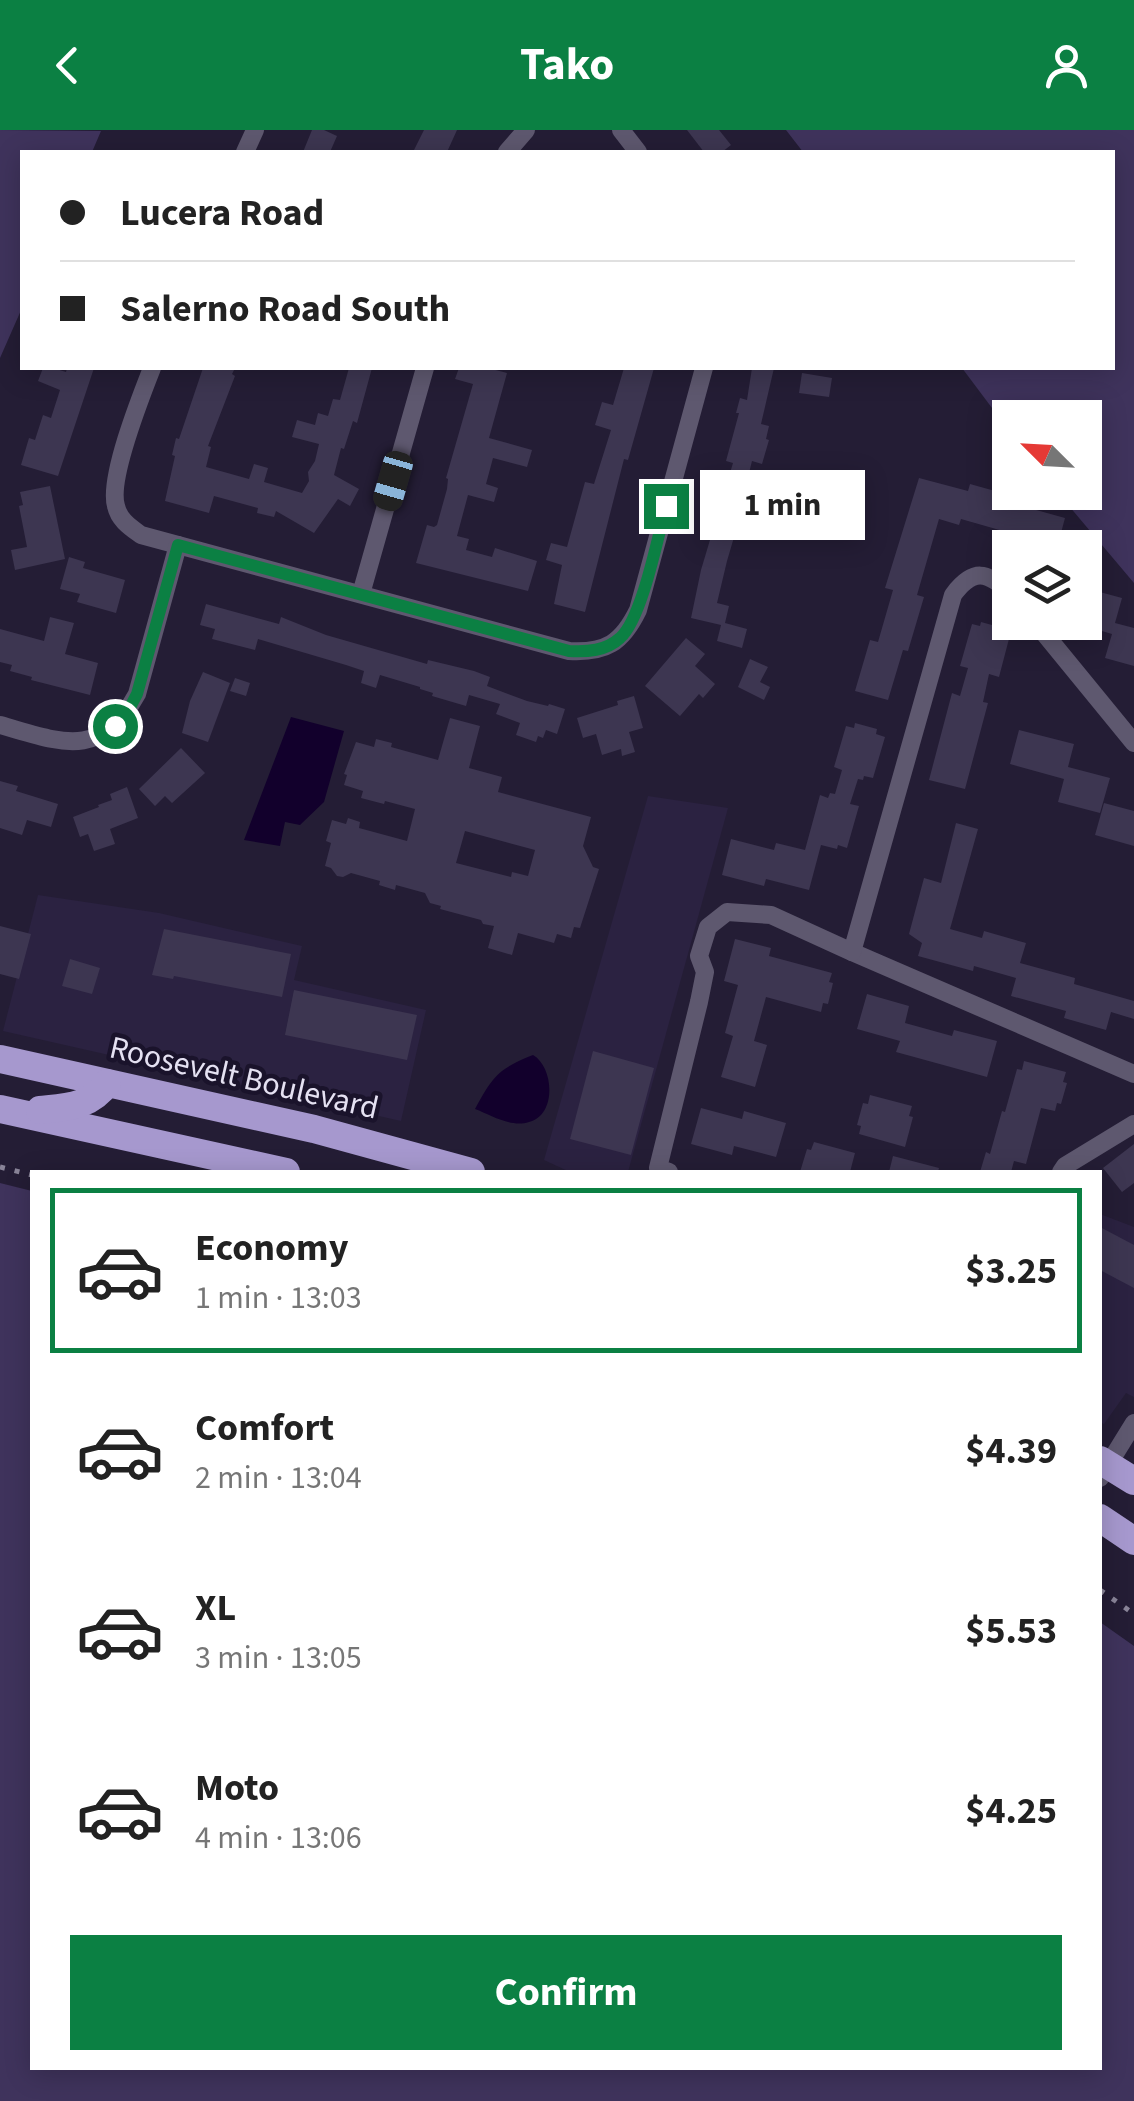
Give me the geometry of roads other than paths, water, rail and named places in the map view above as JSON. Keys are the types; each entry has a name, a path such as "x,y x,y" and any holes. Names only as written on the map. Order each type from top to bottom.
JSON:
{"highway":[{"name":"Roosevelt Boulevard","path":"0,1059 314,1128 419,1165 457,1170"},
{"path":"9,1111 74,1106 90,1100 107,1082"},
{"path":"9,1111 277,1170"},
{"path":"1103,1468 1134,1482"},
{"path":"1102,1519 1134,1541"}],"street":[{"path":"509,150 526,130"},
{"path":"620,130 636,150"},
{"path":"151,370 114,493 116,509 125,524 141,535 569,651 585,652 602,649 620,639 638,610 703,370"},
{"path":"361,594 424,370"},
{"path":"0,725 58,742 100,736 115,726 137,694 178,545"},
{"path":"852,952 953,595 964,580 984,575 992,578"},
{"path":"1050,640 1134,743"},
{"path":"664,1170 658,1168 705,972 699,956 708,927 727,912 771,915 1134,1074"},
{"path":"1063,1170 1134,1124"},
{"path":"1103,1468 1134,1424"}],"railway":[{"path":"0,1167 30,1174"},
{"path":"1102,1591 1134,1614"}]}
